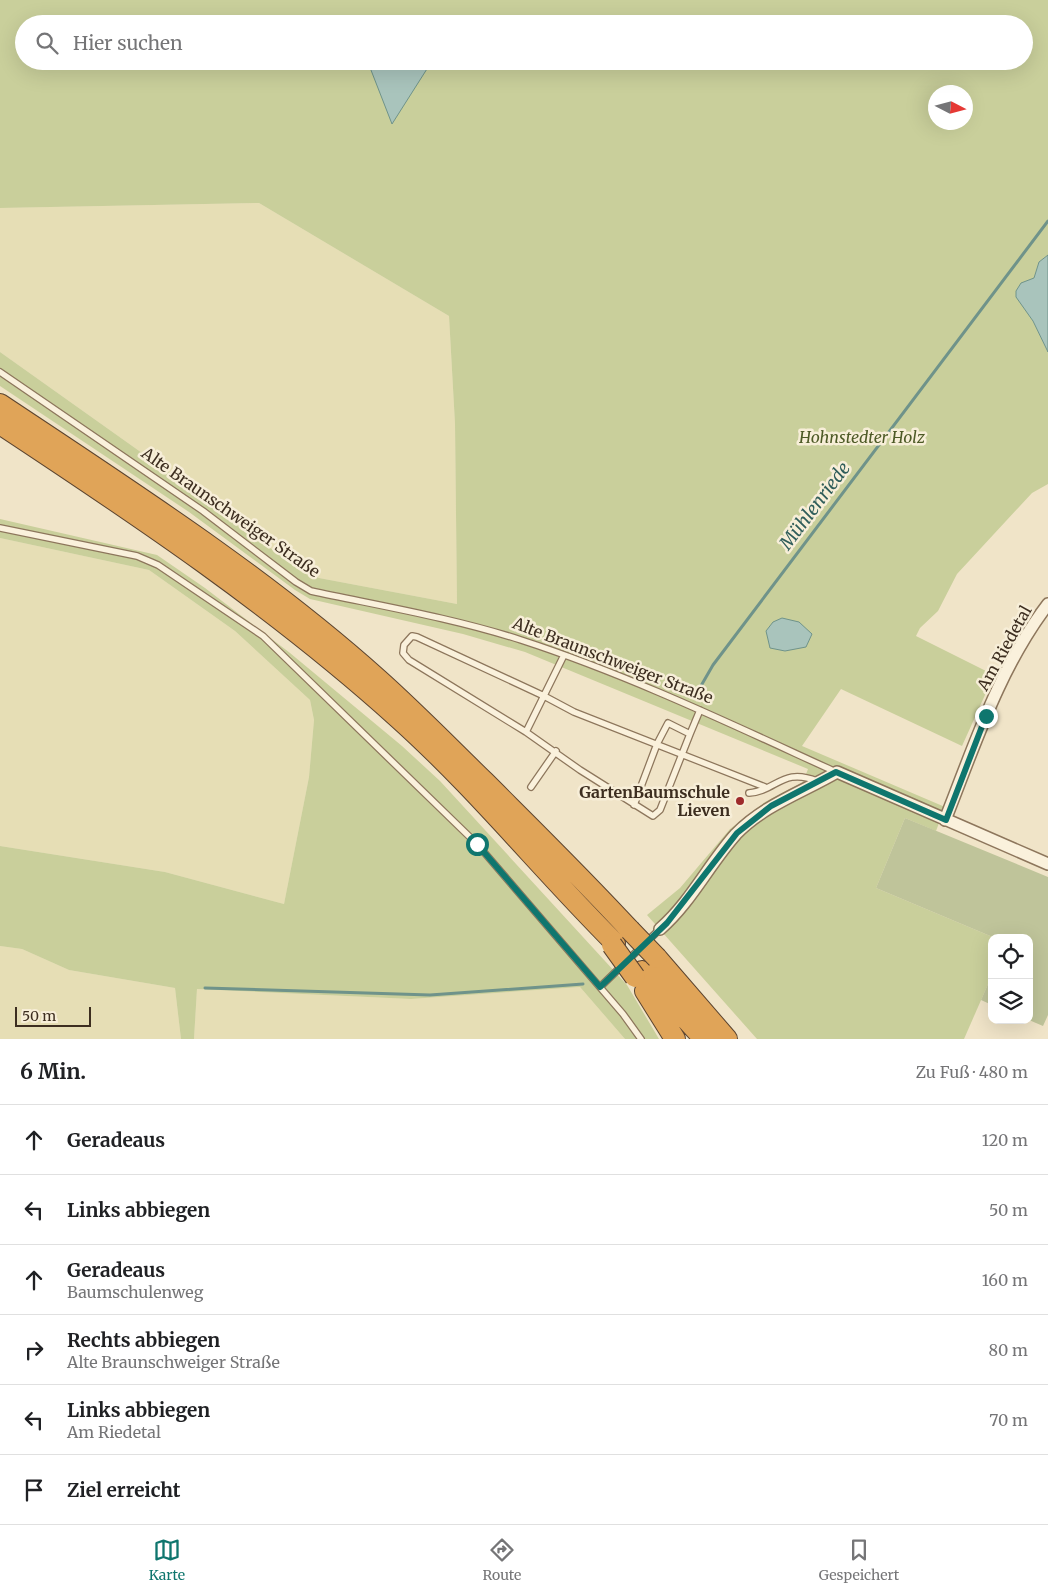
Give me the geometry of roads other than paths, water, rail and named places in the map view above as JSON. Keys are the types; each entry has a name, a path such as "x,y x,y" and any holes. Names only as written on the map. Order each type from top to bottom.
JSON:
{"highway":[{"path":"0,404 190,533 250,576 344,650 410,708 583,879 619,939 645,969 715,1035 734,1039"},
{"path":"0,424 173,541 240,590 322,654 397,717 455,772 597,925 619,939 645,969 657,1008 675,1039"}],"street":[{"name":"Am Riedetal","path":"946,820 993,700 1013,659 1036,620 1048,604"},
{"name":"Alte Braunschweiger Straße","path":"836,772 1048,864"},
{"path":"660,929 695,888 737,833 771,806 836,772"}],"lane":[{"name":"Alte Braunschweiger Straße","path":"0,372 203,511 304,588 467,624 564,655 700,710 836,772"},
{"path":"0,528 137,556 158,565 262,636 477,844 600,987 640,1039"},
{"path":"700,710 690,734 682,756 660,810 653,816 580,770 556,751 409,660 403,653 404,645 412,636 418,637 574,712 657,744 682,756 765,787"},
{"path":"526,732 564,655"},
{"path":"634,805 657,744 668,723 690,734"},
{"path":"532,788 556,751"},
{"path":"749,793 758,792 791,776 806,777 819,782"},
{"path":"600,987 660,929"}],"water":[{"path":"371,70 426,70 392,124"},
{"path":"1048,255 1048,352 1033,321 1016,297 1016,291 1021,283 1034,278 1039,262"},
{"path":"782,618 799,622 812,634 806,647 785,651 770,648 766,631 773,622"}],"waterway":[{"name":"Mühlenriede","path":"698,691 713,665 1048,221"},
{"path":"205,988 430,995 583,984"}],"place":[{"name":"GartenBaumschule Lieven","path":"740,801"}],"park label":[{"name":"Hohnstedter Holz","path":"862,437"}]}
